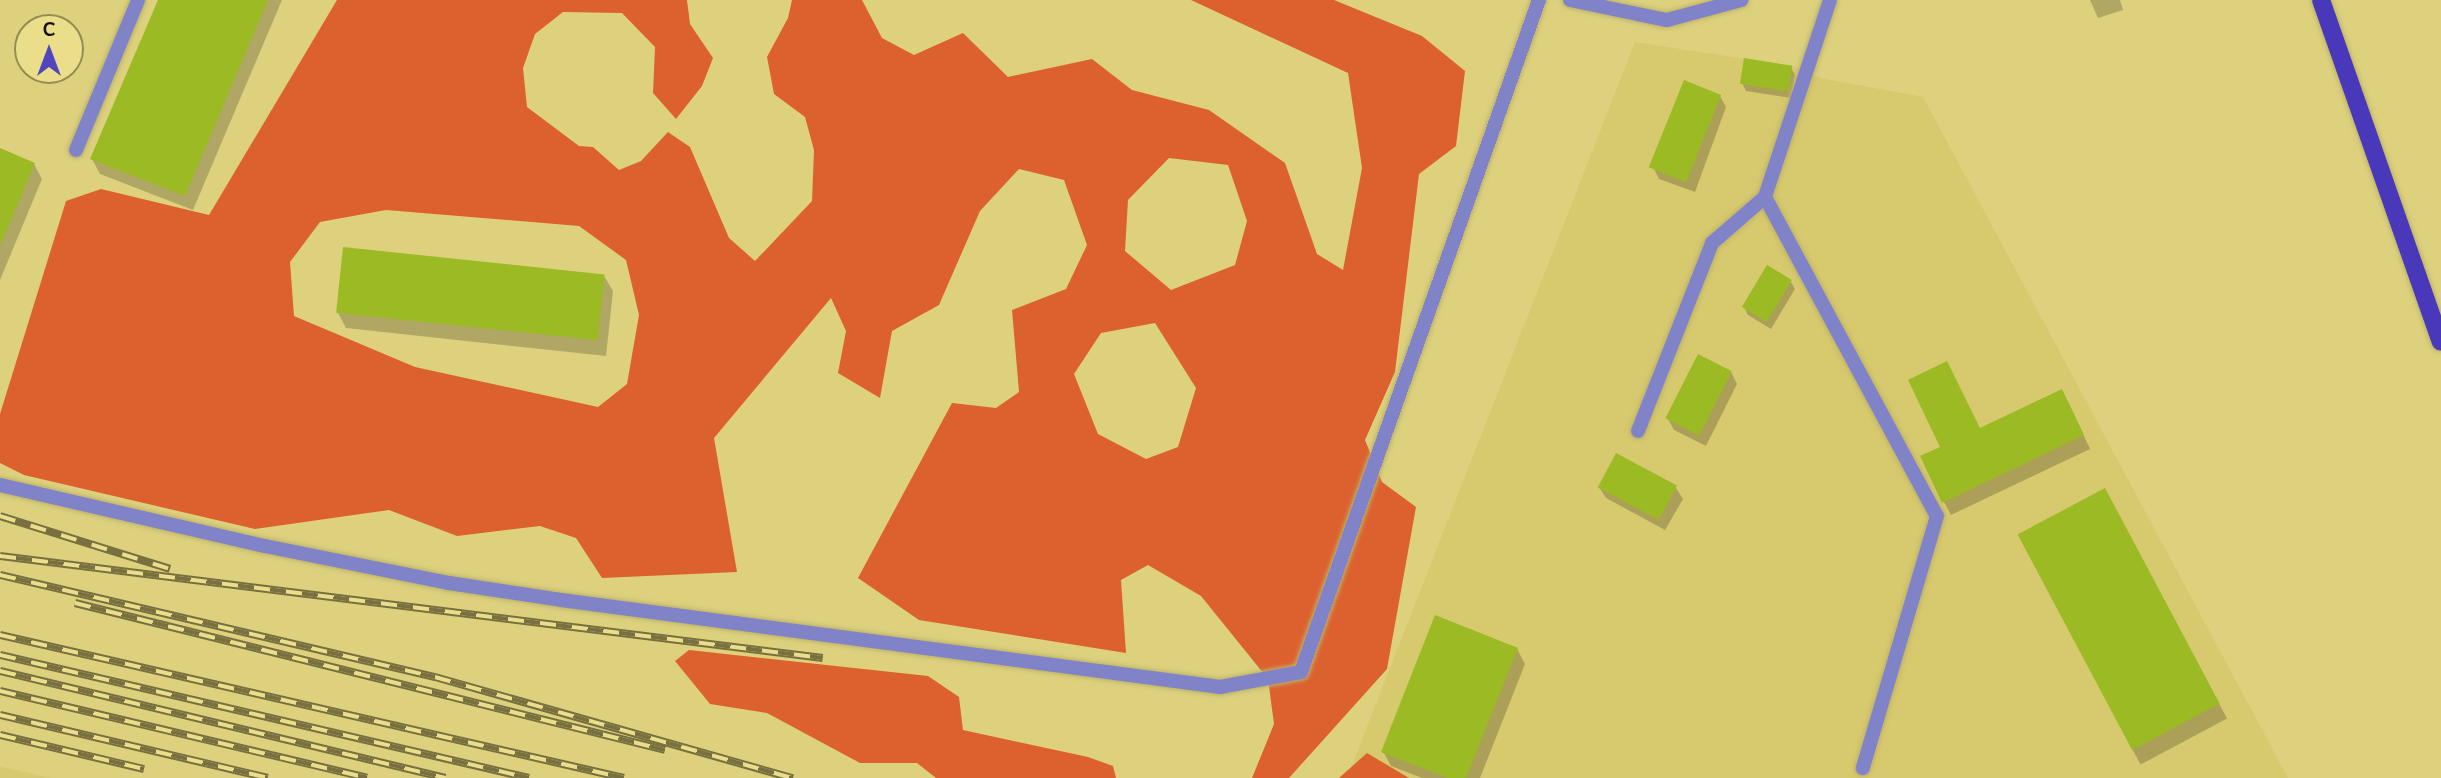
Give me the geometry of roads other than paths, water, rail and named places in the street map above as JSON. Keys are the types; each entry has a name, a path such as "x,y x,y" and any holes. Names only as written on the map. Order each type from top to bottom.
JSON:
{"main road":[{"path":"2320,0 2441,342"}],"lane":[{"path":"76,150 138,0"},
{"path":"0,485 265,546 524,594 1220,687 1301,672 1539,0"},
{"path":"1570,0 1667,20 1741,0"},
{"path":"1637,431 1712,243 1765,198 1830,0"},
{"path":"1765,198 1937,516 1863,768"}],"railway":[{"path":"0,516 170,569"},
{"path":"0,556 823,658"},
{"path":"0,575 435,677 793,778"},
{"path":"75,603 665,750"},
{"path":"0,635 624,778"},
{"path":"0,655 529,778"},
{"path":"0,671 445,778"},
{"path":"0,691 367,778"},
{"path":"0,715 268,778"},
{"path":"0,735 144,769"}]}
